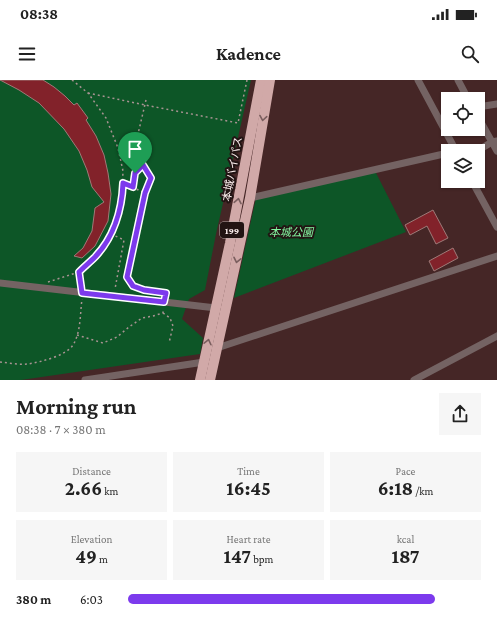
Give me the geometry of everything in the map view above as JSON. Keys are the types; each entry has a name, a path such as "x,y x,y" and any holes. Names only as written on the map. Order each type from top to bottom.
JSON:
{"highway":[{"name":"本城バイパス","path":"200,380 230,243 261,80"},
{"name":"本城バイパス","path":"210,380 250,198 270,80"}],"street":[{"path":"418,80 452,144"},
{"path":"458,80 464,92"},
{"path":"485,106 497,104"},
{"path":"485,128 494,141 497,151"},
{"path":"485,146 494,141"},
{"path":"250,198 441,155"},
{"path":"476,188 497,227"},
{"path":"217,348 497,256"},
{"path":"0,283 216,308"},
{"path":"414,380 497,336"},
{"path":"85,380 132,376 204,362"}],"path":[{"path":"47,282 79,272 96,257 111,234 117,220 122,195 123,171 118,148 106,118 88,92 72,80"},
{"path":"88,92 238,123 247,80"},
{"path":"146,100 134,151 151,178 145,193 127,277 133,286 144,290 166,293 162,313"},
{"path":"133,187 135,173 143,165"},
{"path":"123,183 145,193"},
{"path":"111,234 124,240 113,296"},
{"path":"0,362 27,364 45,360 62,354 72,346 78,335 82,293 79,272"},
{"path":"78,335 103,342 117,337 129,326 142,318 162,313"},
{"path":"162,313 170,318 173,326 169,343"}],"green space":[{"path":"0,80 251,80 216,234 205,290 189,299 182,319 203,338 200,354 21,380 0,380"},
{"name":"本城公園","path":"373,167 406,232 234,298 256,198"}],"building":[{"path":"0,80 43,80 54,87 74,105 77,103 88,118 86,120 96,136 104,155 111,194 108,221 95,246 82,258 74,256 83,248 92,231 95,208 104,202 92,187 79,151 64,129 39,103"},
{"path":"433,210 448,238 436,244 427,226 410,235 405,225"},
{"path":"453,248 458,258 434,271 429,261"}],"route":[{"path":"143,165 151,178 145,193 127,277 133,286 144,290 166,293 164,302 82,293 79,272 96,257 108,239 117,220 123,183 133,187 135,173 143,165"}]}
